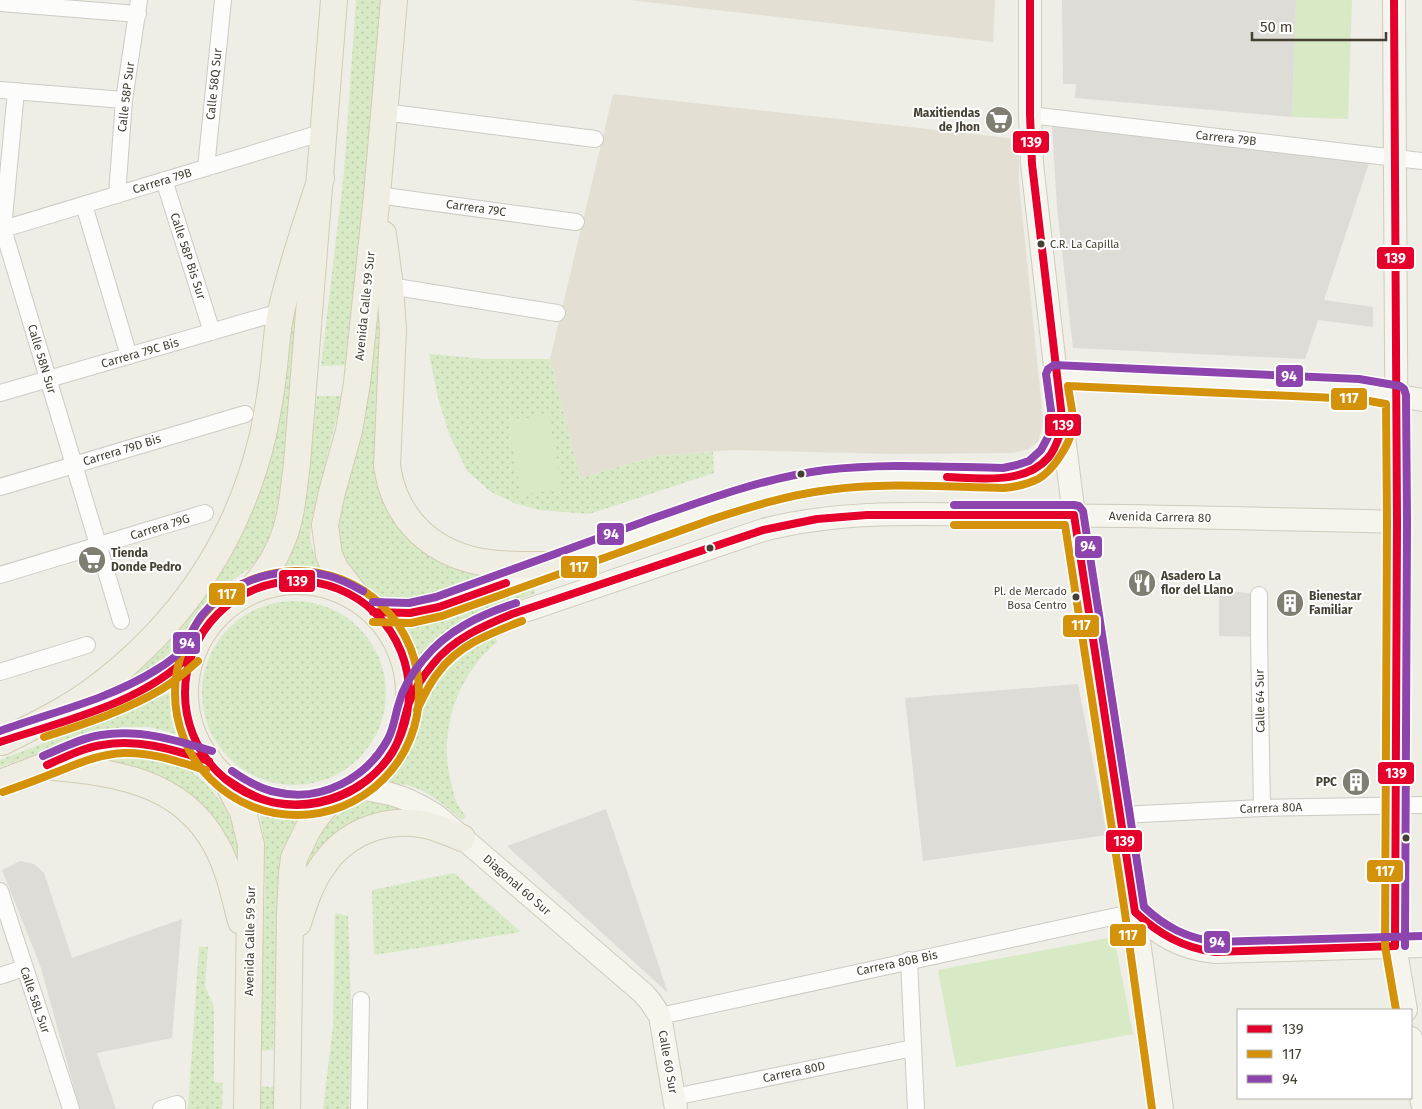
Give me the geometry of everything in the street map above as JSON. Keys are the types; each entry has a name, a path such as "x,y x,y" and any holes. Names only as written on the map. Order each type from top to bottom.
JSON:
{"main road":[{"path":"249,592 266,571 278,551 291,514 321,178 334,0"},
{"name":"Avenida Calle 59 Sur","path":"331,799 356,788 375,773 392,754 405,724 408,705 408,677 400,650 386,626 366,606 335,568 329,555 325,525 349,431 357,383 377,195 394,0"},
{"path":"1030,0 1032,164 1056,375 1074,515 1135,912 1162,1109"},
{"path":"1394,0 1397,522 1395,946 1406,1009"},
{"path":"1,742 58,713 93,690 123,666 170,620 186,602 205,574 232,525 257,458 272,390 280,312 321,178"},
{"path":"377,195 390,286 393,346 386,466 389,482 403,514 418,531 437,545 454,554 490,564 554,565"},
{"path":"1056,375 1359,389 1422,400"},
{"path":"1,742 105,706 148,687 192,654 201,634 229,604 249,592 268,585 287,582 322,584 335,588 366,606 410,613 439,608 729,503 801,484 871,476 1004,478 1020,475 1034,470 1047,459 1063,426"},
{"name":"Avenida Carrera 80","path":"408,705 429,667 441,653 455,642 505,617 763,530 816,519 860,515 1074,515 1397,522"},
{"name":"Avenida Calle 59 Sur","path":"192,654 187,671 185,690 186,710 191,729 198,746 217,770 243,812 251,845 247,1109"},
{"path":"0,784 91,748 115,743 135,743 158,746 217,770 243,790 259,798 295,805 331,799"},
{"path":"44,766 93,770 121,776 146,784 167,794 192,813 207,830 228,872 250,954"},
{"name":"Diagonal 60 Sur","path":"356,788 402,796 437,816 642,993 660,1016"},
{"path":"287,1109 292,873 294,858 308,829 331,799"},
{"path":"290,948 311,887 321,867 343,843 359,832 378,825 402,823 425,825 444,830 462,838"},
{"path":"1135,912 1157,931 1183,946 1215,952 1422,946"},
{"name":"Calle 60 Sur","path":"660,1016 675,1103"},
{"path":"1412,1044 1422,1103"}],"street":[{"name":"Calle 58Q Sur","path":"206,168 223,0"},
{"path":"0,3 138,7"},
{"name":"Calle 58P Sur","path":"117,195 124,100 138,7"},
{"path":"8,90 124,100"},
{"name":"Calle 58N Sur","path":"8,90 1,230 121,621"},
{"path":"384,112 595,139"},
{"name":"Carrera 79B","path":"1030,115 1422,161"},
{"name":"Carrera 79B","path":"1,230 324,132"},
{"name":"Calle 58P Bis Sur","path":"164,180 212,332"},
{"name":"Carrera 79C","path":"377,195 576,222"},
{"path":"84,205 128,356"},
{"path":"390,286 557,313"},
{"name":"Carrera 79C Bis","path":"0,393 280,312"},
{"name":"Carrera 79D Bis","path":"0,487 245,414"},
{"name":"Carrera 79G","path":"0,575 205,513"},
{"name":"Calle 64 Sur","path":"1259,595 1262,808"},
{"path":"0,672 87,645"},
{"name":"Carrera 80A","path":"1120,815 1262,808 1422,805"},
{"name":"Calle 58L Sur","path":"0,891 71,1109"},
{"name":"Carrera 80B Bis","path":"660,1016 1135,912"},
{"path":"909,960 916,1109"},
{"path":"0,976 24,968"},
{"path":"360,1109 361,1000"},
{"name":"Carrera 80D","path":"675,1103 914,1048"}],"shaded area":[{"path":"629,0 995,0 993,42"},
{"path":"1062,0 1296,0 1292,117 1075,98 1076,84 1063,84"},
{"path":"613,94 1019,139 1019,183 1043,418 1038,442 1029,449 1013,453 891,454 733,450 657,456 580,478 550,359"},
{"path":"1052,126 1369,163 1324,300 1373,307 1373,327 1318,320 1305,359 1073,348 1057,207"},
{"path":"1219,589 1259,595 1259,637 1219,636"},
{"path":"1078,684 1107,835 923,861 905,698"},
{"path":"606,809 668,993 507,846"},
{"path":"20,861 34,864 44,873 72,958 182,919 172,1038 97,1053 116,1109 80,1109 40,965 2,870"}],"green space":[{"path":"356,0 381,0 366,178 345,365 321,366 344,172"},
{"path":"1296,0 1352,0 1348,119 1292,117"},
{"path":"303,276 279,499 273,529 264,551 249,569 216,591 202,607 170,652 152,671 100,697 213,582"},
{"path":"379,297 384,331 381,486 492,575 417,602 394,601 376,597 360,588 349,576 336,540 339,517 362,427 372,372"},
{"path":"429,354 484,359 550,359 580,478 657,456 713,452 714,473 589,514 539,510 514,503 491,492 467,471 450,436 439,402"},
{"path":"317,396 342,396 312,517 310,538 321,571 305,567 283,569 295,545 305,511"},
{"path":"548,414 562,488 521,495 508,422"},
{"path":"534,587 535,593 453,627 437,638 418,657 415,644 404,626 430,624"},
{"path":"294,601 312,603 329,608 359,628 379,658 384,675 386,693 384,711 379,728 359,758 329,778 312,783 294,785 276,783 259,778 229,758 209,728 204,711 202,693 204,675 209,658 229,628 259,608 276,603"},
{"path":"495,635 497,642 483,655 462,686 450,722 447,740 447,759 456,801 466,817 462,820 415,787 387,783 404,759 412,740 426,691 443,669 468,648"},
{"path":"170,692 171,720 177,734 150,727 122,727 98,732 0,767 0,760 135,709"},
{"path":"138,753 184,765 205,783 225,806 236,835 239,861 224,832 201,802 179,786 150,774 86,763 114,755"},
{"path":"376,800 414,811 306,875 308,854 318,833 335,817 356,804"},
{"path":"260,816 284,820 302,816 284,847 279,869 273,1050 259,1051 265,889 264,841"},
{"path":"454,873 521,932 374,955 372,890"},
{"path":"335,913 348,916 352,1032 349,1109 323,1109 333,1026"},
{"path":"1114,937 1133,1034 956,1067 938,970"},
{"path":"199,947 208,947 205,986 214,1007 214,1082 223,1083 222,1109 188,1109"},
{"path":"259,1086 274,1087 273,1109 258,1109"}],"transit line":[{"name":"139","path":"947,477 987,479 1014,476 1027,472 1038,467 1048,458 1055,447 1063,426 1032,164 1030,0"},
{"name":"139","path":"226,779 256,797 277,803 310,803 342,794 357,787 370,777 392,753 398,741 409,703 416,687 441,655 459,640 512,614 763,530 817,519 867,515 1074,515 1135,912 1153,927 1172,939 1192,947 1215,952 1395,946 1397,522 1394,0"},
{"name":"94","path":"373,602 409,603 436,597 688,506 756,484 802,474 825,470 869,467 1003,468 1029,461 1041,450 1053,425 1046,374 1048,369 1054,365 1359,379 1400,386 1404,389 1406,395 1405,946"},
{"name":"117","path":"373,622 411,623 442,616 713,519 798,495 872,486 1004,488 1030,482 1044,475 1055,464 1071,435 1073,419 1068,386 1358,399 1386,404 1385,946 1396,1009"},
{"name":"94","path":"954,505 1074,505 1079,506 1083,511 1144,907 1177,931 1195,938 1216,942 1422,936"},
{"name":"117","path":"954,525 1065,525 1125,913 1152,1109"},
{"name":"117","path":"297,571 321,574 344,581 365,592 383,607 398,625 409,646 416,669 419,693 416,717 409,740 398,761 383,779 365,794 344,805 321,812 297,815 273,812 250,805 229,794 211,779 196,761 185,740 178,717 175,693 178,669 185,646 196,625 211,607 229,592 250,581 273,574 297,571"},
{"name":"94","path":"0,731 119,690 156,670 172,660 182,650 201,617 216,601 245,583 278,573 312,573 338,579 363,591"},
{"name":"139","path":"297,581 329,586 340,590 359,600 376,614 390,631 400,650 404,661 409,693 404,725 400,736 390,755 376,772 359,786 340,796 329,800 297,805 265,800 254,796 235,786 218,772 204,755 194,736 190,725 185,693 190,661 194,650 204,631 218,614 235,600 254,590 265,586 297,581"},
{"name":"139","path":"373,612 410,613 439,607 506,583"},
{"name":"94","path":"232,771 264,789 293,794 310,794 326,790 355,776 379,753 388,739 406,686 432,649 453,632 477,618 516,603"},
{"name":"117","path":"417,710 435,677 455,655 476,641 522,621"},
{"name":"139","path":"0,742 100,709 125,699 149,686 171,672 190,655 203,632"},
{"name":"117","path":"44,737 134,704 167,686 198,661"},
{"name":"94","path":"43,756 86,738 130,733 158,737 212,751"},
{"name":"139","path":"47,765 88,748 116,743 156,746 209,761"},
{"name":"117","path":"3,792 88,760 124,753 155,756 206,770"}],"place":[{"name":"Maxitiendas de Jhon","path":"999,120"},
{"name":"C.R. La Capilla","path":"1041,244"},
{"name":"Tienda Donde Pedro","path":"92,560"},
{"name":"Asadero La flor del Llano","path":"1142,583"},
{"name":"Pl. de Mercado Bosa Centro","path":"1076,597"},
{"name":"Bienestar Familiar","path":"1290,603"},
{"name":"PPC","path":"1356,782"}]}
